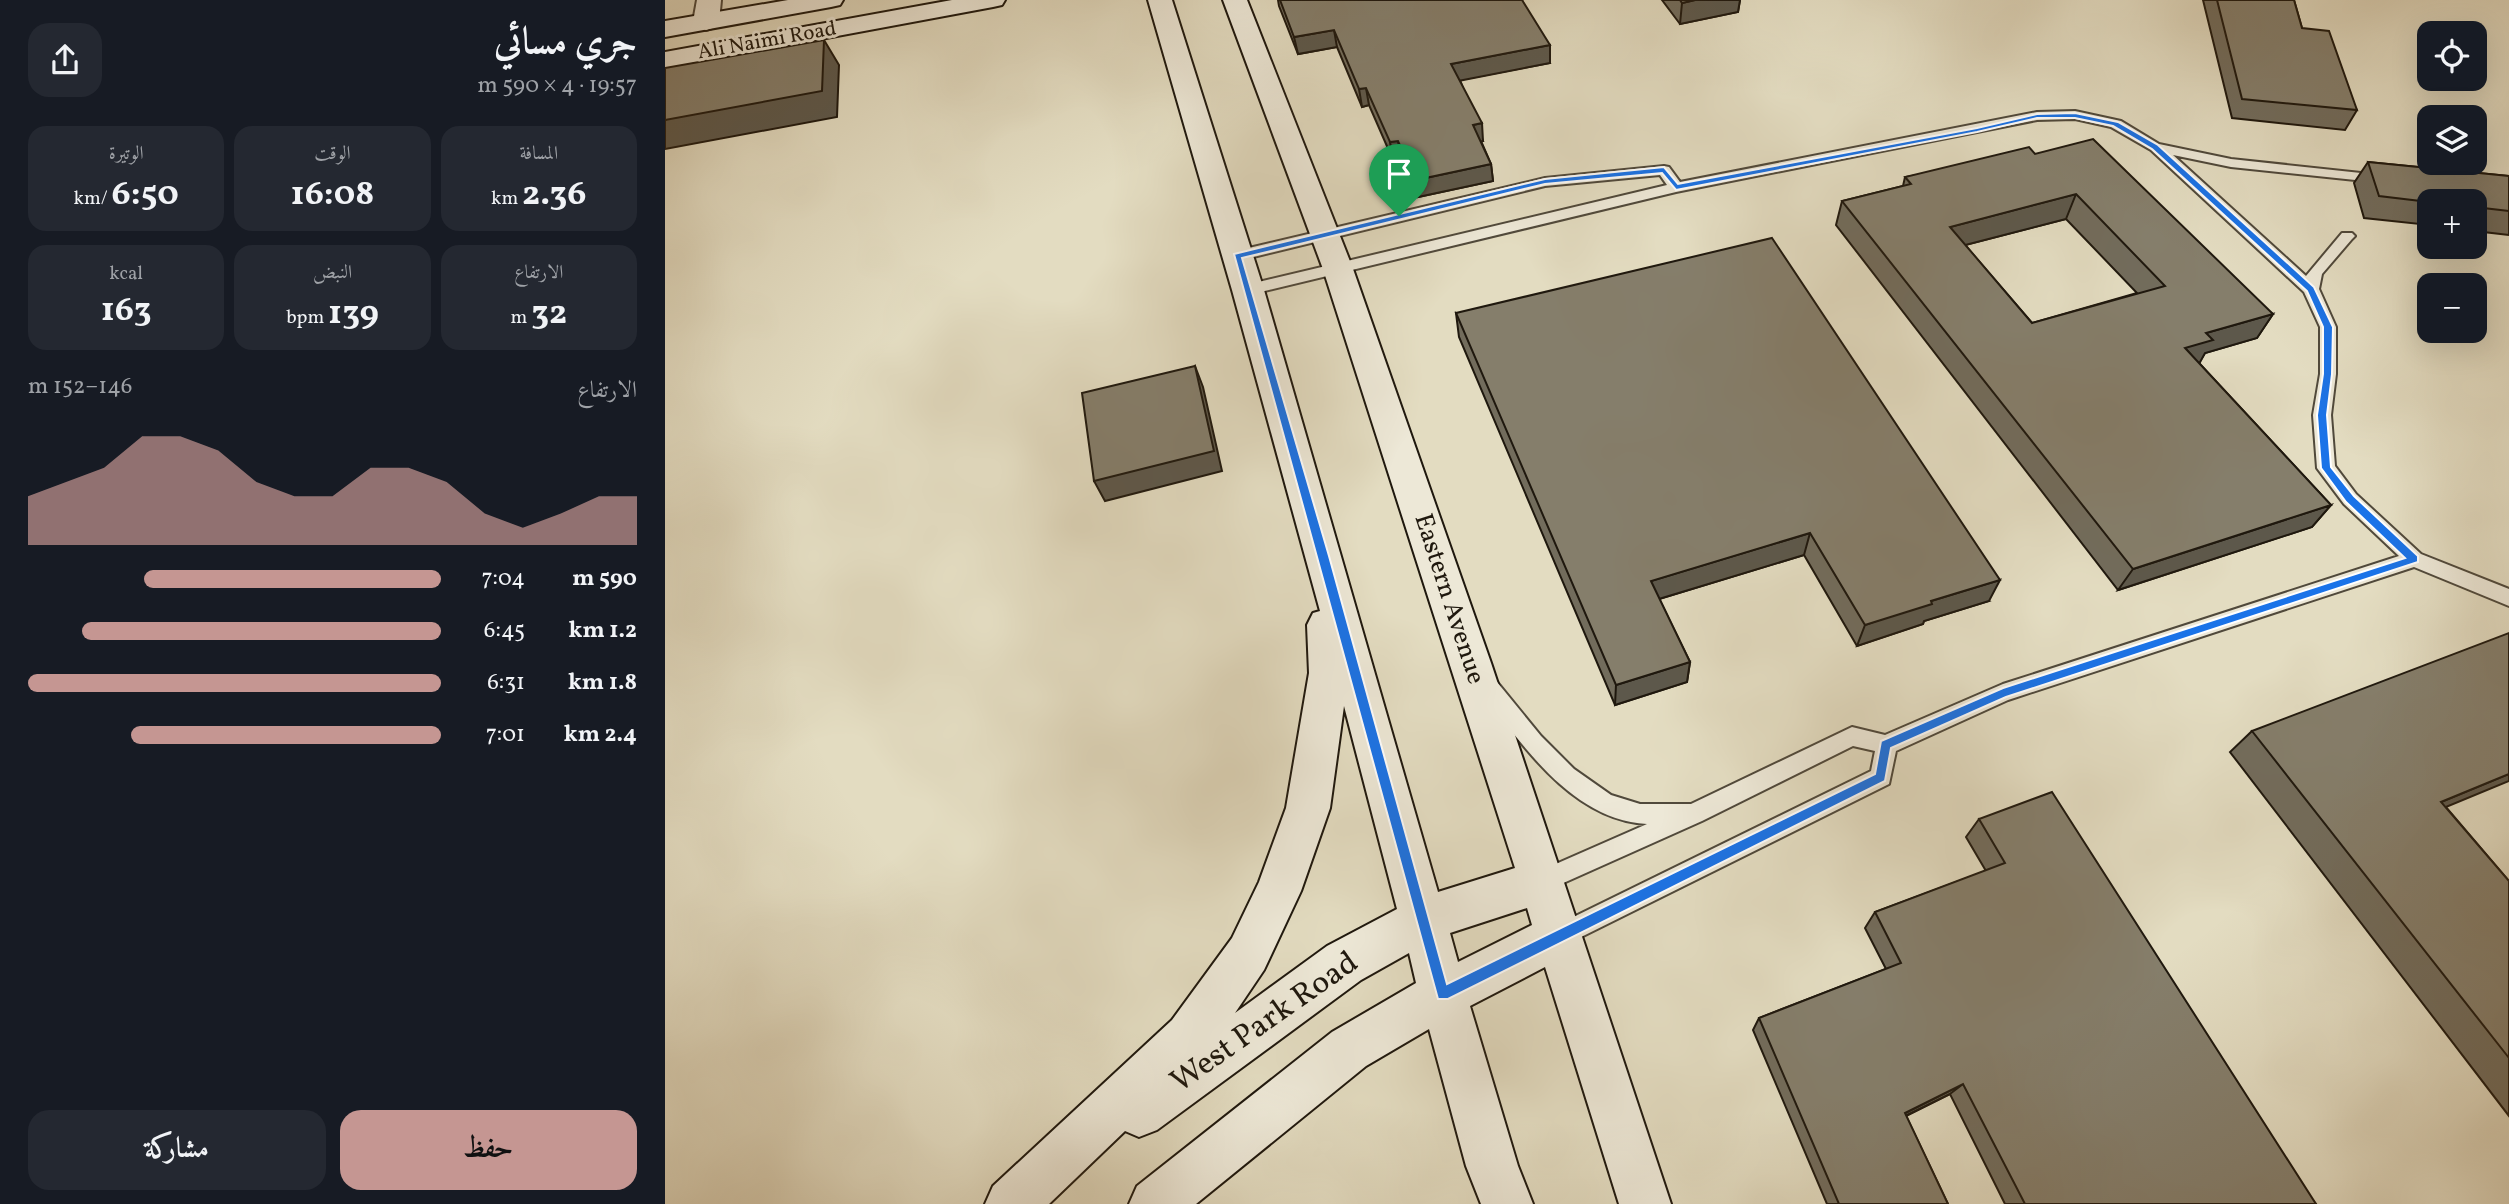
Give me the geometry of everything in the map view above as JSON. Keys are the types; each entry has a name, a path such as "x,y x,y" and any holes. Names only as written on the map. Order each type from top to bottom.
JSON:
{"main road":[{"name":"Ali Naimi Road","path":"665,29 708,11 831,0"},
{"name":"Ali Naimi Road","path":"665,60 993,0"},
{"path":"1160,0 1324,556 1492,1166 1507,1204"},
{"name":"Eastern Avenue","path":"1235,0 1338,269 1471,663 1645,1204"},
{"path":"1011,1204 1189,1037 1253,944 1278,891 1308,808 1329,673 1324,556"},
{"name":"West Park Road","path":"1011,1204 1345,963 1424,919 1541,882"},
{"path":"1155,1204 1349,1049 1443,994 1557,937"}],"lane":[{"path":"1242,273 1338,269 1676,187 1977,130 2037,116 2075,115 2116,124 2155,147 2311,289 2328,327 2327,374 2322,415 2326,468 2350,499 2414,559 2509,598"},
{"path":"2155,147 2231,163 2399,181"},
{"path":"1242,273 1325,233 1545,182 1664,170 1676,187"},
{"path":"2311,289 2315,273 2347,236"},
{"path":"1541,882 1694,814 1851,736 1886,745 2003,693 2414,559"},
{"path":"1471,663 1545,756 1585,791 1626,811 1694,814"},
{"path":"1557,937 1881,777 1886,745"}],"building":[{"path":"1280,0 1522,0 1550,45 1451,64 1482,123 1473,125 1491,164 1416,180 1398,141 1390,142 1366,88 1359,89 1334,30 1294,37"},
{"path":"2217,0 2294,0 2302,28 2329,31 2357,110 2242,99"},
{"path":"824,40 822,91 665,120 665,68"},
{"path":"2093,139 2273,314 2206,333 2213,340 2185,348 2331,505 2133,569 1842,201 1911,184 1905,177 2029,147 2035,154","holes":["2076,194 2165,286 2032,323 1950,227"]},
{"path":"2368,162 2417,167 2417,175 2509,176 2509,211 2487,208 2487,189 2417,189 2417,201 2379,196"},
{"path":"1772,238 2000,580 1865,625 1810,533 1651,581 1690,662 1616,685 1456,313"},
{"path":"1195,366 1214,451 1094,481 1082,393"},
{"path":"2509,633 2509,774 2441,802 2509,881 2509,1058 2252,731"},
{"path":"2052,792 2316,1204 2025,1204 1963,1084 1905,1113 1948,1204 1839,1204 1759,1018 1901,963 1875,912 2005,863 1979,819"}],"route":[{"path":"2075,115 2116,124 2155,147 2311,289 2328,327 2327,374 2322,415 2326,468 2350,499 2414,559 2003,693 1886,745 1881,777 1443,994 1324,556 1237,256 1399,216 1545,182 1664,170 1676,187 1977,130 2037,116 2075,115"}]}
